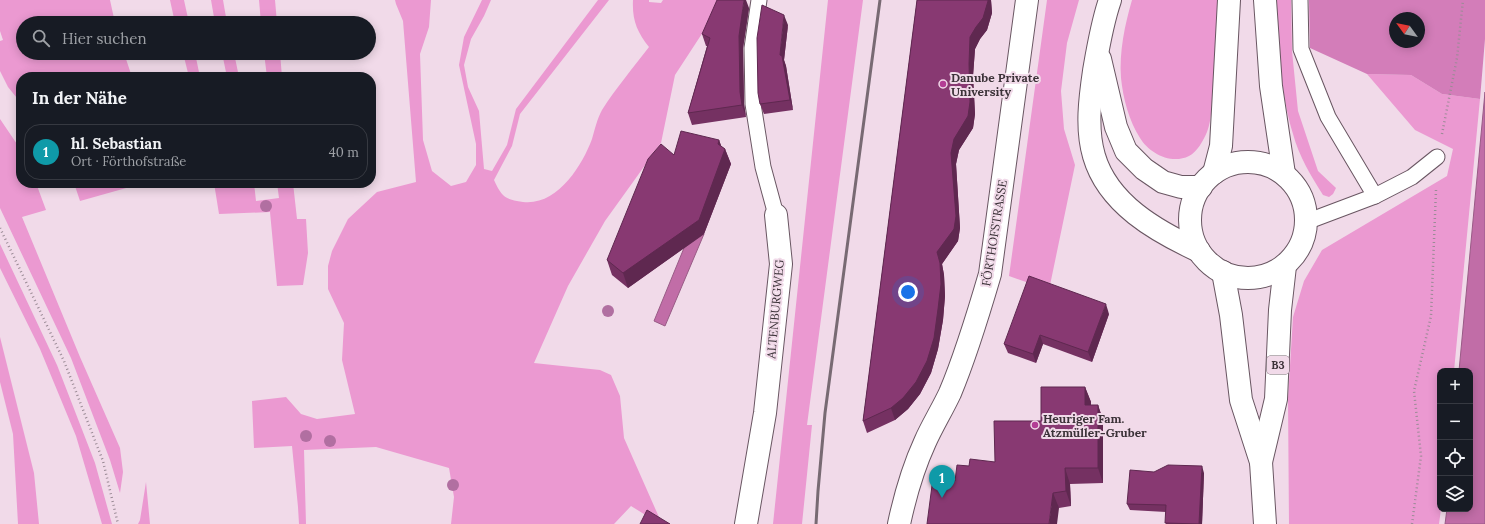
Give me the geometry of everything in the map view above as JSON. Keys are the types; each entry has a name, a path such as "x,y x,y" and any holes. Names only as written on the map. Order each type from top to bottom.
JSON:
{"street":[{"name":"FÖRTHOFSTRASSE","path":"899,524 912,475 925,442 949,394 964,357 990,274 1028,0"},
{"path":"1110,0 1098,50 1090,96 1090,130 1094,156 1106,182 1123,204 1174,240 1199,251"},
{"path":"1098,50 1116,127 1126,151 1144,169 1163,182 1181,187 1208,180 1231,165 1249,162 1267,165 1284,174 1296,187 1304,204 1306,222 1304,238 1296,254 1284,266 1270,274 1254,278 1238,277 1223,272 1210,263 1199,251 1193,239 1191,226 1191,212 1194,199 1208,180 1220,146 1229,0"},
{"path":"1265,0 1270,86 1284,174"},
{"name":"ALTENBURGWEG","path":"746,524 765,413 781,264 776,216"},
{"name":"B3","path":"1261,462 1276,399 1280,310 1284,266"},
{"name":"B3","path":"1223,272 1231,315 1241,400 1261,462 1265,524"}],"lane":[{"name":"ALTENBURGWEG","path":"759,0 752,48 753,104 763,167 776,216"},
{"path":"1300,0 1301,49 1328,117 1375,196"},
{"path":"1306,222 1375,196 1412,177 1437,157"}],"path":[{"path":"1412,524 1421,456 1414,391 1431,316 1437,157 1457,58 1462,0"},
{"path":"0,228 64,361 103,461 118,524"}],"shaded area":[{"path":"0,0 110,0 113,16 16,16 16,60 126,60 130,72 16,72 16,97 8,87 0,71 0,41 3,40 0,31"},
{"path":"170,0 184,0 187,16 173,16"},
{"path":"211,0 223,0 226,16 214,16"},
{"path":"259,0 275,0 276,16 260,16"},
{"path":"395,0 431,0 429,27 420,54 423,140 432,171 451,186 466,182 476,165 476,144 459,65 464,37 482,0 491,0 471,39 464,65 468,87 479,111 484,169 492,171 507,145 516,109 598,0 609,0 520,114 512,146 494,180 504,196 512,200 535,202 547,198 557,191 575,172 588,150 597,120 602,110 649,47 638,31 634,20 633,0 649,0 649,2 661,3 663,0 724,0 675,75 661,143 605,221 568,286 534,363 600,370 611,375 620,396 624,438 662,524 631,506 614,524 451,524 454,497 449,468 376,447 304,450 306,524 299,524 292,446 254,448 252,401 286,397 301,414 317,419 355,414 342,360 344,323 328,289 328,266 332,251 348,219 377,192 416,182 403,21"},
{"path":"828,0 863,0 807,425 812,425 802,524 773,524"},
{"path":"1047,0 1079,0 1067,43 1061,91 1064,129 1075,165 1049,290 1009,276"},
{"path":"1132,0 1218,0 1212,103 1209,127 1204,139 1197,149 1189,156 1175,159 1155,153 1140,138 1127,109 1121,78 1121,58 1125,28"},
{"path":"1276,0 1291,0 1292,51 1298,111 1318,171 1336,188 1333,194 1329,197 1323,195 1310,173 1302,158 1293,134 1285,102 1280,68"},
{"path":"1309,0 1485,0 1485,39 1480,99 1442,94 1411,75 1367,74 1310,48"},
{"path":"185,60 196,60 199,72 188,72"},
{"path":"223,60 235,60 238,72 226,72"},
{"path":"265,60 281,60 282,72 266,72"},
{"path":"1367,74 1411,75 1442,94 1480,99 1454,368 1437,368 1437,512 1441,512 1439,524 1289,524 1288,398 1293,317 1304,281 1322,250 1447,176 1453,149 1415,130"},
{"path":"1485,92 1485,524 1445,524 1447,512 1473,512 1473,368 1459,368"},
{"path":"0,119 16,143 16,188 38,188 46,210 22,217 80,357 120,448 123,472 120,493 110,460 71,358 0,208"},
{"path":"76,188 126,188 80,201"},
{"path":"215,188 255,188 256,201 279,198 278,188 294,188 297,219 306,219 308,253 303,285 277,286 270,212 219,214"},
{"path":"704,234 665,326 654,321 684,248"},
{"path":"0,244 57,365 95,463 112,524 102,524 76,436 40,349 0,268"},
{"path":"0,337 34,473 39,524 18,524 13,434 0,382"},
{"path":"146,482 150,524 138,524 140,520"}],"building":[{"path":"717,0 744,0 739,36 740,92 742,105 688,113 710,38 702,34"},
{"path":"917,0 988,1 983,18 970,37 970,102 968,116 954,139 951,153 956,216 954,229 937,252 940,263 941,284 934,338 927,361 916,382 903,398 891,408 863,421"},
{"path":"762,5 784,15 780,55 782,56 790,100 760,104 758,93 757,38"},
{"path":"681,131 719,140 718,144 725,149 699,220 623,273 607,260 648,159 661,144 674,155"},
{"path":"1029,276 1106,304 1088,352 1040,335 1033,354 1004,344"},
{"path":"1041,387 1085,387 1085,405 1098,405 1098,468 1065,468 1066,491 1053,493 1049,524 927,524 933,478 955,481 957,465 969,466 970,459 995,462 994,421 1041,421"},
{"path":"1168,465 1202,466 1199,524 1165,523 1166,505 1127,504 1130,470 1154,472"},
{"path":"647,510 670,524 640,524"}],"railway":[{"path":"816,524 825,413 880,0"}],"place":[{"name":"Danube Private University","path":"943,84"},
{"name":"Heuriger Fam. Atzmüller-Gruber","path":"1035,425"},
{"name":"hl. Sebastian","path":"942,498"}]}
